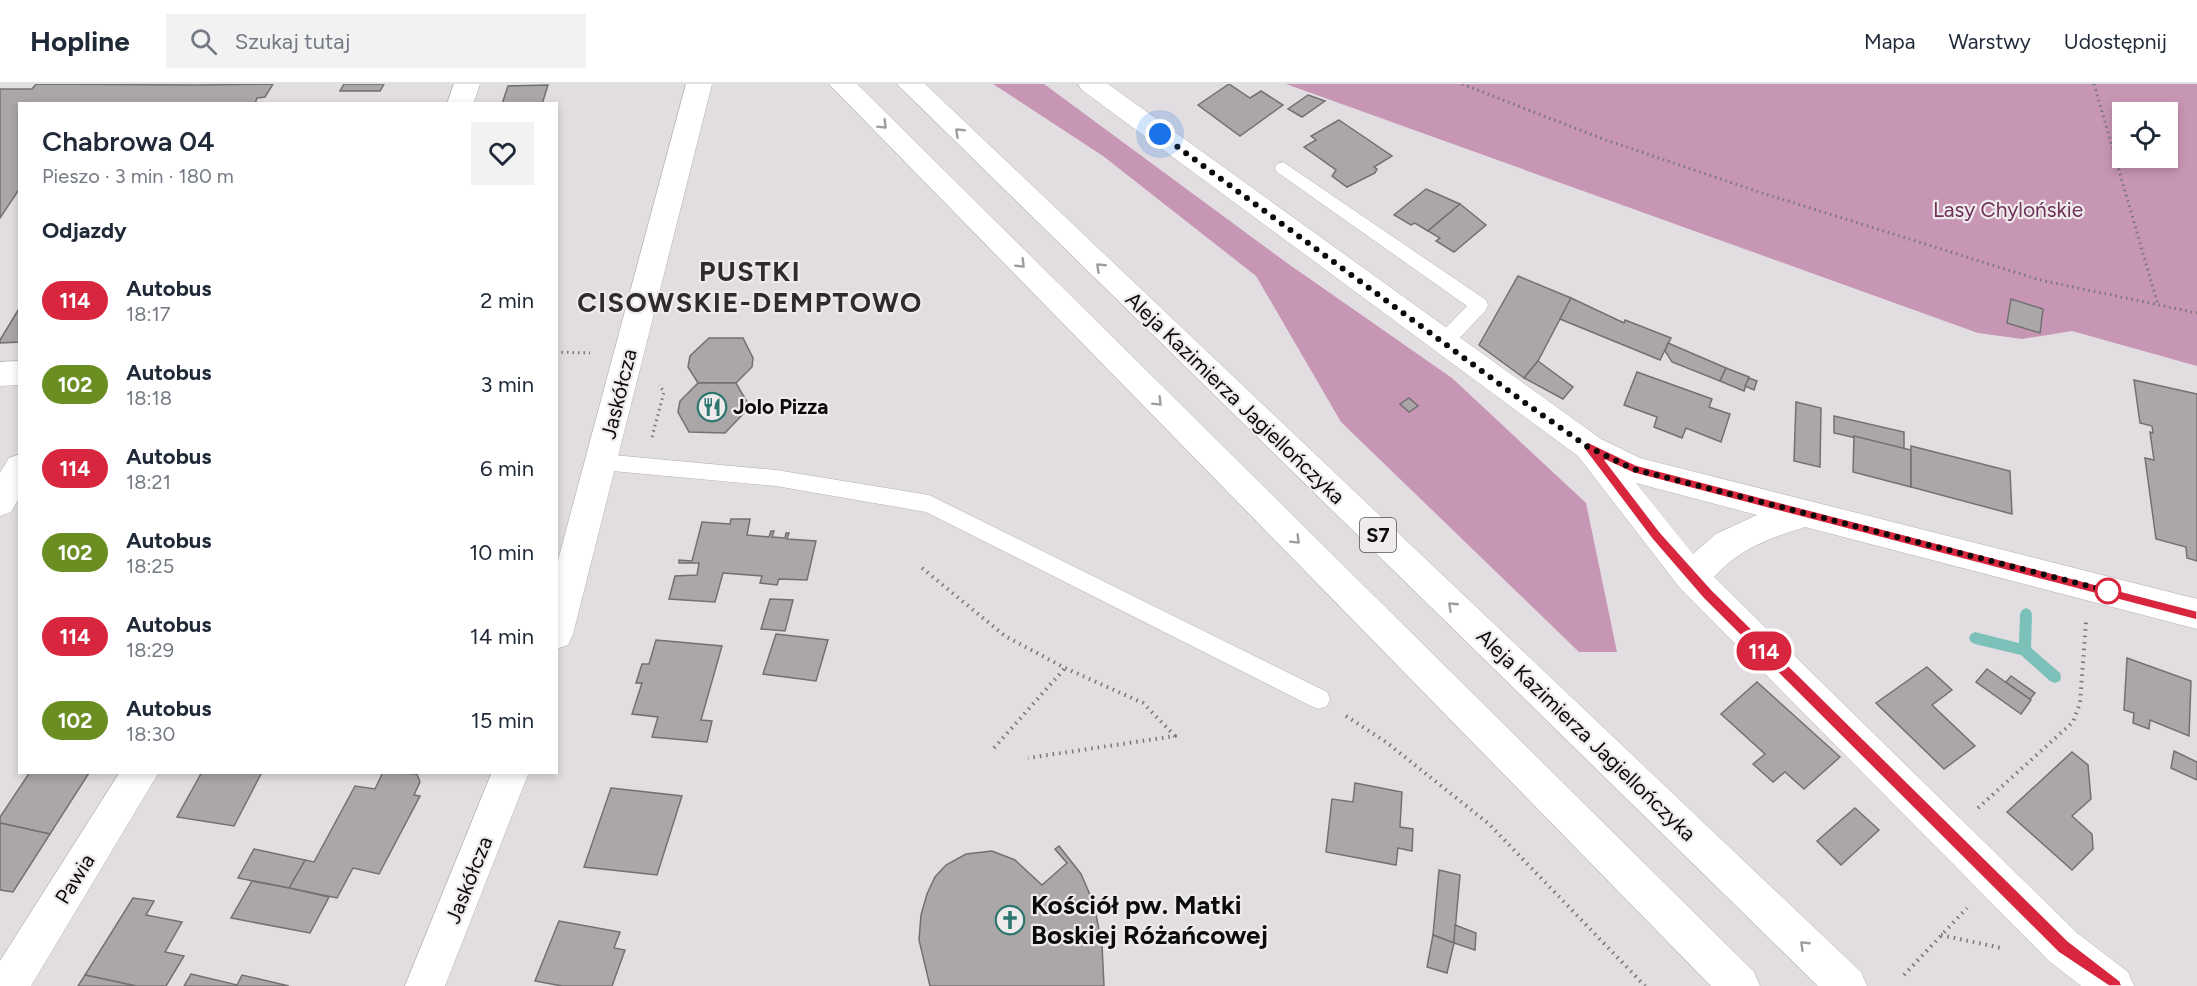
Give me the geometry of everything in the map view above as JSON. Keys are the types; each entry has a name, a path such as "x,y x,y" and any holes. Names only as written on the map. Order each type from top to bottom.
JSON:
{"main road":[{"path":"461,102 467,84"},
{"name":"Jaskółcza","path":"558,627 699,84"},
{"path":"842,84 1740,986"},
{"name":"Aleja Kazimierza Jagiellończyka","path":"910,84 1847,986"},
{"path":"1091,84 1588,447 1633,469 2197,614"},
{"path":"0,374 18,373"},
{"path":"1588,447 1692,578 2063,946 2114,986"},
{"path":"0,502 18,470"},
{"path":"1692,578 1706,561 1733,539 1759,527 1802,514"},
{"name":"Pawia","path":"8,986 140,774"},
{"name":"Jaskółcza","path":"425,986 510,774"}],"lane":[{"path":"1283,168 1479,305 1444,342"},
{"path":"602,462 776,478 928,504 1319,699"}],"path":[{"path":"1462,84 1604,140 1756,191 2040,280 2197,313"},
{"path":"2094,84 2158,305"},
{"path":"558,352 585,353"},
{"path":"657,384 664,392 657,422"},
{"path":"922,568 1005,636 1065,668 1143,703 1175,735 1028,758"},
{"path":"1974,811 2073,722 2080,703 2086,617"},
{"path":"994,748 1065,668"},
{"path":"1319,699 1386,742 1489,824 1645,986"},
{"path":"1904,975 1970,904"},
{"path":"1941,935 2012,951"}],"green space":[{"path":"993,84 1044,84 1287,263 1452,378 1586,503 1617,652 1579,652 1341,422 1256,276 1103,156"},
{"name":"Lasy Chylońskie","path":"1286,84 2197,84 2197,366 2072,331 2022,339 1978,333"}],"building":[{"path":"36,84 273,84 265,97 257,98 256,102 18,102 18,191 0,218 0,89 32,89"},
{"path":"344,84 384,84 380,91 340,91"},
{"path":"1229,84 1250,98 1261,91 1283,105 1240,136 1198,105"},
{"path":"548,85 543,102 503,102 508,86"},
{"path":"1308,95 1325,101 1302,117 1288,109"},
{"path":"1339,120 1392,156 1374,167 1377,169 1375,173 1347,187 1332,176 1336,170 1304,147 1316,140 1311,136"},
{"path":"1426,189 1460,204 1428,231 1415,223 1411,225 1394,215"},
{"path":"1460,204 1486,225 1454,252 1436,241 1440,238 1428,231"},
{"path":"1518,276 1571,298 1538,361 1524,378 1479,345"},
{"path":"1571,298 1624,323 1625,320 1671,338 1660,360 1560,319"},
{"path":"2011,299 2043,309 2040,333 2007,323"},
{"path":"18,310 18,342 0,343"},
{"path":"709,338 743,338 753,358 752,367 736,383 698,383 688,367 690,356"},
{"path":"1668,343 1726,368 1720,381 1672,362 1665,351"},
{"path":"1538,361 1573,387 1563,399 1524,378"},
{"path":"1726,368 1749,377 1744,391 1720,381"},
{"path":"1637,372 1712,399 1709,407 1730,414 1721,442 1686,428 1682,438 1654,427 1657,417 1624,405"},
{"path":"1749,378 1757,381 1754,390 1745,386"},
{"path":"2134,380 2197,394 2197,561 2187,558 2186,547 2156,539 2145,458 2154,460 2150,432 2153,433 2152,426 2140,423"},
{"name":"Jolo Pizza","path":"698,383 736,383 747,402 745,412 725,433 689,432 678,412 680,401"},
{"path":"1409,398 1418,406 1409,412 1400,404"},
{"path":"1796,402 1821,408 1820,467 1794,461"},
{"path":"1834,416 1904,432 1904,449 1834,433"},
{"path":"1854,436 1911,450 1911,487 1853,472"},
{"path":"1911,446 2010,471 2012,514 1911,487"},
{"path":"731,519 750,519 747,535 769,537 771,531 774,531 772,537 785,538 786,533 789,533 787,539 816,541 807,580 779,579 777,585 760,583 762,576 723,573 715,602 669,599 675,576 697,575 699,563 679,563 679,560 692,561 702,522 730,524"},
{"path":"770,599 793,600 785,631 761,629"},
{"path":"776,634 828,640 816,681 763,674"},
{"path":"656,640 722,646 701,720 712,721 707,742 652,737 658,717 632,714 642,683 636,683 642,664 649,664"},
{"path":"2127,658 2191,681 2189,736 2150,720 2149,729 2133,723 2134,713 2124,710"},
{"path":"1927,667 1952,690 1932,705 1975,746 1944,769 1876,703"},
{"path":"1987,669 2031,700 2021,714 1976,682"},
{"path":"2011,676 2035,693 2030,699 2006,682"},
{"path":"1757,682 1840,757 1804,789 1785,772 1773,782 1753,764 1765,754 1721,714"},
{"path":"2174,751 2197,762 2197,780 2171,768"},
{"path":"2072,752 2088,765 2091,799 2072,816 2092,834 2093,849 2072,870 2007,812"},
{"path":"29,774 88,774 50,834 0,823 0,817"},
{"path":"201,774 261,774 234,826 177,817"},
{"path":"382,774 417,774 420,782 414,795 420,796 379,874 353,868 337,898 289,888 305,860 314,862 355,786 375,789"},
{"path":"1355,783 1402,792 1400,827 1413,829 1412,851 1398,848 1396,865 1326,852 1332,799 1353,802"},
{"path":"611,788 682,796 657,875 584,867"},
{"path":"1855,808 1879,830 1841,865 1817,841"},
{"path":"0,823 50,834 13,892 0,890"},
{"name":"Kościół pw. Matki Boskiej Różańcowej","path":"1059,846 1081,874 1094,904 1102,945 1104,986 930,986 919,940 921,915 935,877 946,865 966,854 992,851 1015,860 1042,885 1067,863 1055,849"},
{"path":"254,849 305,860 289,888 238,878"},
{"path":"1439,870 1460,875 1454,943 1433,935"},
{"path":"252,881 329,897 310,933 231,918"},
{"path":"133,898 154,901 146,915 182,922 165,952 184,956 166,986 136,986 85,975"},
{"path":"559,921 620,932 614,948 625,950 612,986 562,986 535,981"},
{"path":"1455,925 1476,933 1475,950 1454,943"},
{"path":"1433,935 1454,943 1447,973 1427,967"},
{"path":"191,974 237,985 242,975 289,986 184,986"},
{"path":"85,975 136,986 78,986"}],"waterway":[{"path":"2025,650 2026,614"},
{"path":"1975,638 2025,650"},
{"path":"2025,650 2055,677"}],"bus line":[{"name":"114","path":"2115,986 2063,946 1784,672 1692,578 1656,536 1588,447 1633,469 2197,614"}],"place":[{"name":"Jolo Pizza","path":"712,407"},
{"name":"Kościół pw. Matki Boskiej Różańcowej","path":"1010,920"}],"district":[{"name":"PUSTKI CISOWSKIE-DEMPTOWO","path":"750,288"}],"route":[{"path":"1160,134 1528,405 1588,447 1609,458 1633,469 2110,592 2108,591"}]}
